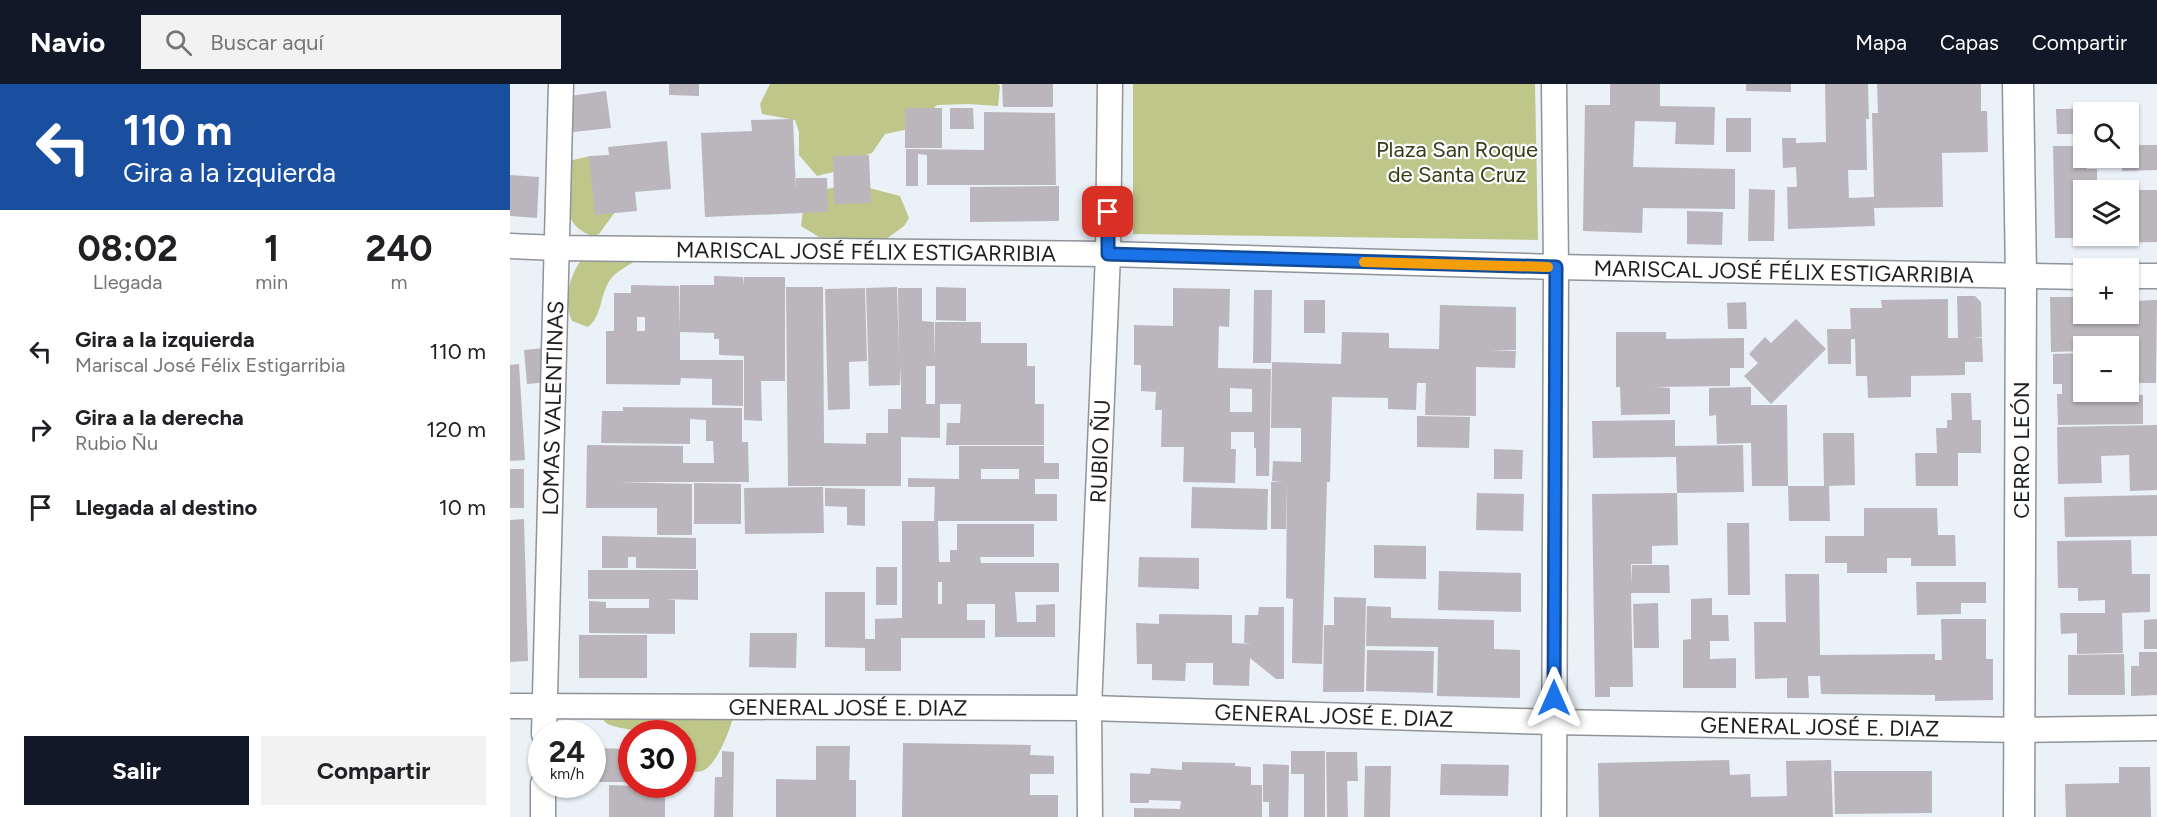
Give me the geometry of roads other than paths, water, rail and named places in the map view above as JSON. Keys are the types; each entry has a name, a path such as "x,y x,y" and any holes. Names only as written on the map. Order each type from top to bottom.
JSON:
{"street":[{"name":"LOMAS VALENTINAS","path":"544,720 561,84"},
{"name":"RUBIO ÑU","path":"1090,817 1089,708 1108,254 1110,84"},
{"path":"1554,84 1556,267 1554,817"},
{"name":"CERRO LEÓN","path":"2018,84 2021,277 2019,817"},
{"name":"MARISCAL JOSÉ FÉLIX ESTIGARRIBIA","path":"510,246 1108,254 1556,267 2073,277"},
{"path":"2139,276 2157,276"},
{"name":"GENERAL JOSÉ E. DIAZ","path":"510,706 1089,708 1553,722 2020,730 2157,728"},
{"path":"543,798 543,817"}],"park label":[{"name":"Plaza San Roque de Santa Cruz","path":"1457,162"}]}
